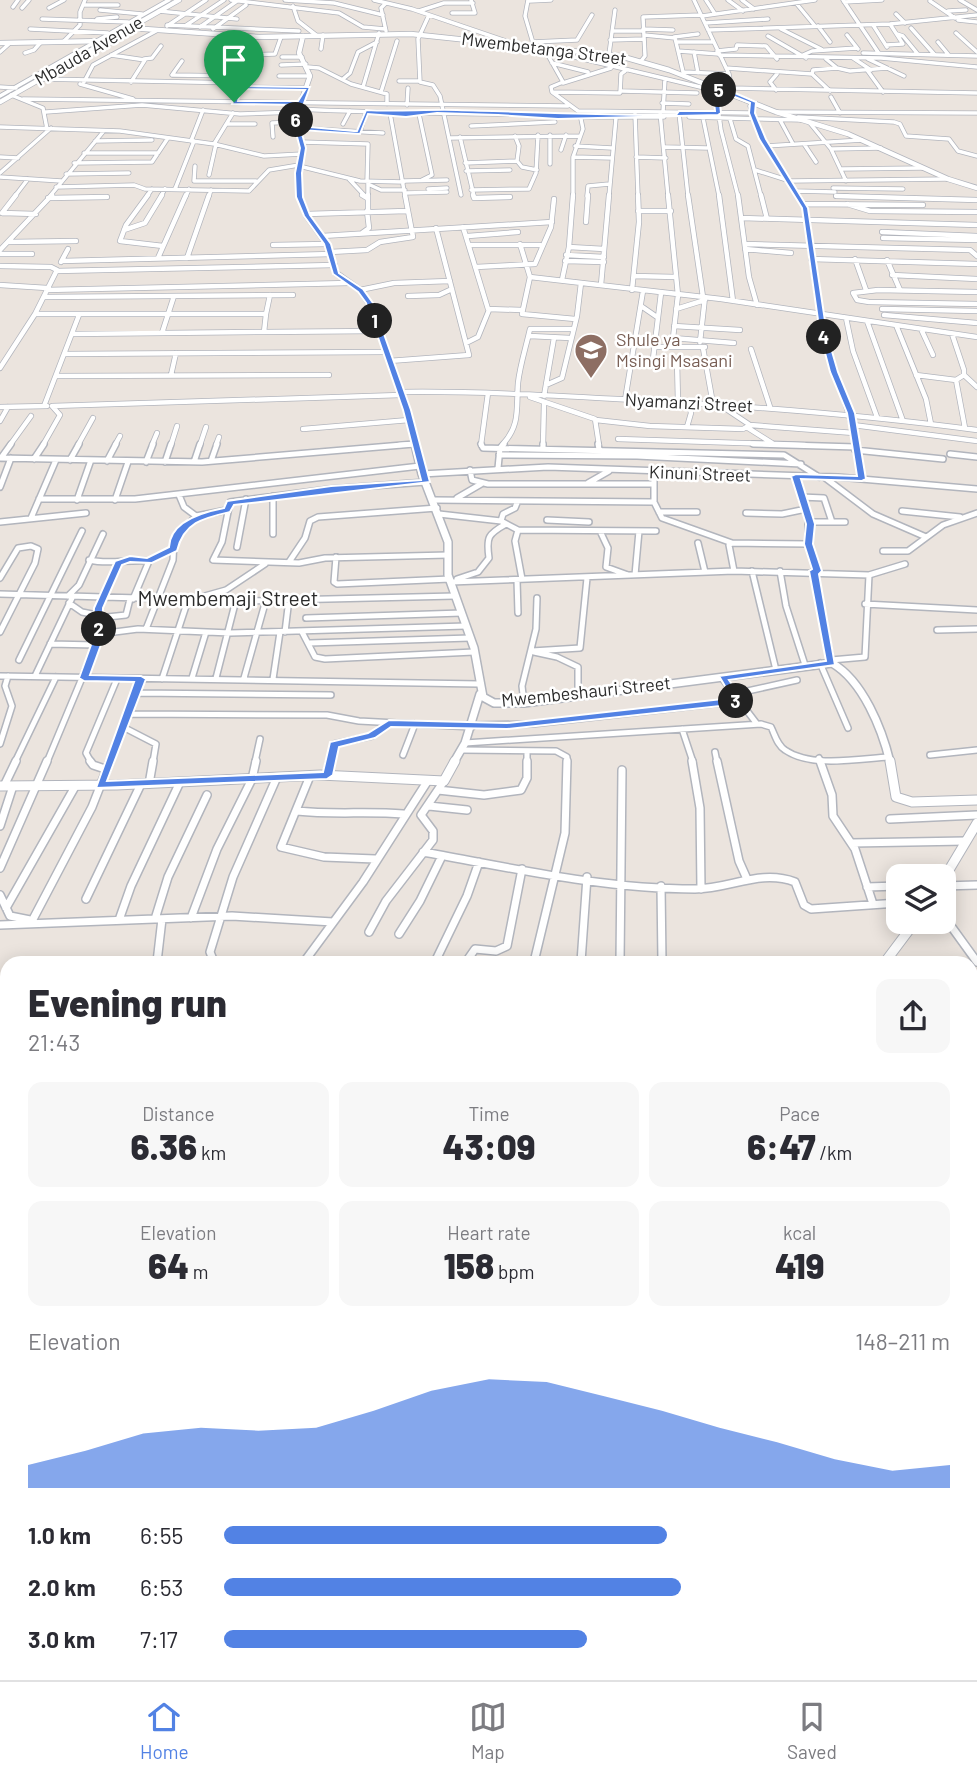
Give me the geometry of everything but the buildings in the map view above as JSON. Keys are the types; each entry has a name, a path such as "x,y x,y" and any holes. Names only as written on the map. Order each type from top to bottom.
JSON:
{"street":[{"path":"13,7 18,0"},
{"path":"22,8 29,0"},
{"path":"49,8 64,0"},
{"path":"64,41 80,21 85,0"},
{"path":"43,79 91,54 144,14 169,0"},
{"name":"Mbauda Avenue","path":"0,102 179,0"},
{"path":"84,82 93,65 158,31 206,0"},
{"path":"184,27 223,0"},
{"path":"231,0 339,13 363,27 386,31 381,6"},
{"path":"285,0 323,1 363,9 387,3"},
{"path":"374,0 419,11 512,43"},
{"path":"412,0 412,9"},
{"path":"551,0 528,0 524,8 524,20 533,43 577,40 592,15"},
{"path":"694,0 729,74 718,119 742,218 750,282 757,305"},
{"path":"706,0 715,14"},
{"path":"728,0 750,20"},
{"path":"742,0 754,9"},
{"path":"763,0 772,6"},
{"path":"783,0 789,4"},
{"path":"641,61 645,56 643,17 715,14 815,0"},
{"path":"844,1 881,0"},
{"path":"960,0 977,18"},
{"path":"198,28 238,1"},
{"path":"419,11 449,1 472,1 474,13 452,13"},
{"path":"449,1 454,20 450,22"},
{"path":"844,1 878,52"},
{"path":"930,1 948,11 954,18 977,18"},
{"path":"796,3 819,26 830,42"},
{"path":"83,5 118,5"},
{"path":"213,29 246,5"},
{"path":"293,6 298,21 316,35"},
{"path":"363,9 369,14 383,15"},
{"path":"100,10 144,14"},
{"path":"609,54 615,10"},
{"path":"948,11 966,10"},
{"path":"159,11 237,19"},
{"path":"896,14 905,23"},
{"path":"420,81 420,34 429,15"},
{"path":"96,21 102,16 117,17"},
{"path":"871,16 890,52"},
{"path":"708,30 861,26 977,18"},
{"path":"42,19 96,21 131,26"},
{"path":"705,23 768,19"},
{"path":"884,19 904,44 886,45"},
{"path":"819,26 818,22 821,20"},
{"path":"167,25 301,34 299,51 310,76 308,88 298,108 297,125 302,142 299,197 306,214 327,244 336,274 360,290 394,283 450,281"},
{"path":"0,96 110,33 131,26"},
{"name":"Mwembetanga Street","path":"131,26 158,31 253,37 386,31 533,43 543,48 609,54 684,74 776,112 863,140 948,179 977,188"},
{"path":"779,28 823,50"},
{"path":"911,28 934,54"},
{"path":"30,29 110,33"},
{"path":"610,40 674,30"},
{"path":"612,31 674,37 698,34"},
{"path":"363,87 379,33"},
{"path":"956,33 977,54"},
{"path":"897,34 903,36 917,53"},
{"path":"321,49 323,35"},
{"path":"847,35 864,56 904,76"},
{"path":"768,36 808,59"},
{"path":"234,102 253,37"},
{"path":"248,55 275,54 281,37"},
{"path":"674,37 684,74 729,74"},
{"path":"0,43 105,41"},
{"path":"381,92 397,41"},
{"path":"25,53 34,50 41,42"},
{"path":"343,79 350,73 358,52 377,42"},
{"path":"676,43 713,42"},
{"path":"938,42 948,54"},
{"path":"0,52 10,43"},
{"path":"719,54 736,49 737,45 766,46 777,59"},
{"path":"91,54 145,59 152,58 161,46"},
{"path":"543,48 563,83"},
{"path":"543,48 625,71 723,90 977,93"},
{"path":"803,55 823,50 857,48"},
{"path":"678,51 777,59 853,58 878,52 977,54"},
{"path":"694,52 698,73"},
{"path":"864,56 898,57 977,67"},
{"path":"282,57 302,57"},
{"path":"853,58 869,70 883,92"},
{"path":"131,82 145,59"},
{"path":"826,59 837,68"},
{"path":"166,82 181,61"},
{"path":"552,63 589,73"},
{"path":"281,65 319,68 363,87 388,94 387,104"},
{"path":"614,68 589,73 551,87 552,92 578,111 718,119 802,120"},
{"path":"726,68 812,74 832,92"},
{"path":"812,74 813,70 837,68 887,68"},
{"path":"622,91 621,74 625,71"},
{"path":"776,90 769,82 780,73"},
{"path":"172,75 242,76"},
{"path":"279,76 310,76"},
{"path":"43,79 308,88"},
{"path":"665,79 662,114 678,295 674,326 676,340 734,343"},
{"path":"399,82 420,81 434,86 440,96 461,195"},
{"path":"74,82 127,95 134,101"},
{"path":"0,87 16,88"},
{"path":"407,106 408,88"},
{"path":"552,92 698,93"},
{"path":"11,95 46,112 78,112 142,105 233,113 387,104 467,114 617,118 636,115"},
{"path":"831,97 840,113"},
{"path":"23,99 234,102 419,114 441,109 568,106"},
{"path":"662,103 689,103"},
{"path":"754,103 750,106 766,146 803,204 820,314 832,366 851,413 862,479"},
{"path":"175,189 203,110"},
{"path":"343,124 350,111"},
{"path":"562,280 569,247 575,174 573,157 580,136 581,117 578,111"},
{"path":"46,112 49,128"},
{"path":"360,132 366,112"},
{"path":"776,112 977,113"},
{"path":"209,175 215,144 233,113"},
{"path":"62,261 331,253 367,250 380,242 410,238 413,235 390,113"},
{"path":"679,115 752,113"},
{"path":"419,114 432,176 422,180"},
{"path":"467,114 474,136"},
{"path":"632,290 638,211 636,115"},
{"path":"679,115 692,237 705,298 703,348 716,404 772,443"},
{"path":"796,117 897,122 906,136 949,139 958,151 976,156"},
{"path":"601,285 612,148 617,118"},
{"path":"703,118 707,148 719,195 733,301"},
{"path":"730,119 736,139 747,145 767,219"},
{"path":"780,120 793,144"},
{"path":"471,126 555,122"},
{"path":"809,122 831,149 846,181"},
{"path":"226,124 255,124"},
{"path":"273,137 272,124 383,133"},
{"path":"0,127 49,128 167,138 215,144 264,156 302,154"},
{"path":"0,175 49,128"},
{"path":"0,252 36,214 103,132"},
{"path":"471,190 529,189 537,170 538,135"},
{"path":"550,135 550,164"},
{"path":"561,150 566,135"},
{"path":"515,136 519,153 517,161"},
{"path":"450,138 580,136"},
{"path":"460,137 474,198 510,197"},
{"path":"75,163 150,162 167,138"},
{"path":"766,146 863,140"},
{"path":"95,141 152,141"},
{"path":"302,142 368,144 366,182 369,228 360,233"},
{"path":"804,144 816,162"},
{"path":"575,146 612,148"},
{"path":"664,147 707,148"},
{"path":"831,149 881,148"},
{"path":"84,153 158,153"},
{"path":"0,157 18,158"},
{"path":"573,157 612,158"},
{"path":"636,157 666,158"},
{"path":"517,161 522,167 537,170"},
{"path":"465,163 517,161"},
{"path":"56,187 134,185 152,189 250,191 256,181 272,169 299,165 366,182 447,180"},
{"path":"0,166 9,166"},
{"path":"195,166 194,181 256,181"},
{"path":"841,169 923,167"},
{"path":"903,168 900,180 907,197"},
{"path":"466,171 510,170"},
{"path":"755,170 790,181 948,179"},
{"path":"66,174 130,173"},
{"path":"0,175 61,181"},
{"path":"1,213 28,178"},
{"path":"349,179 355,189 367,198"},
{"path":"831,181 838,203"},
{"path":"366,182 381,190 447,190"},
{"path":"586,222 588,186 609,184"},
{"path":"152,189 124,230 121,242 163,246"},
{"path":"124,230 145,223 165,189"},
{"path":"158,258 189,189"},
{"path":"835,192 903,189"},
{"path":"187,257 211,190"},
{"path":"796,191 977,200"},
{"path":"48,198 107,197"},
{"path":"476,267 535,264 540,245 552,222 554,199"},
{"path":"803,204 923,205"},
{"path":"847,204 870,211 977,212"},
{"path":"306,214 407,211"},
{"path":"638,211 671,211"},
{"path":"1,213 36,214"},
{"path":"742,218 977,225"},
{"path":"322,236 552,222"},
{"path":"463,227 489,310 478,337 466,343"},
{"path":"389,361 467,356 436,228"},
{"path":"468,236 518,232"},
{"path":"882,232 977,238"},
{"path":"883,238 977,238"},
{"path":"896,238 902,261"},
{"path":"8,242 76,241"},
{"path":"273,245 327,244"},
{"path":"520,244 530,277 522,310 524,316 575,319"},
{"path":"470,246 540,245"},
{"path":"745,246 809,245 976,252"},
{"path":"745,246 792,253"},
{"path":"569,247 604,248"},
{"path":"1,364 35,314 68,249"},
{"path":"0,252 32,254"},
{"path":"566,258 604,260"},
{"path":"811,259 977,264"},
{"path":"855,259 866,290"},
{"path":"887,260 900,290"},
{"path":"0,266 56,269 334,265"},
{"path":"892,275 977,279"},
{"path":"634,276 676,277"},
{"path":"530,277 733,301 977,337"},
{"path":"0,285 47,289 349,283"},
{"path":"546,384 562,378 581,283"},
{"path":"408,296 439,295 452,289"},
{"name":"Mwembeshauri Street","path":"360,290 369,303 401,393 422,474 448,542 450,581 474,652 480,694 494,703 524,703 831,662"},
{"path":"977,292 866,290 853,293 855,299 880,302 977,304"},
{"path":"625,400 643,291"},
{"path":"653,359 660,293"},
{"path":"264,332 270,295"},
{"path":"44,297 292,295"},
{"path":"162,333 174,296"},
{"path":"677,309 705,298"},
{"path":"880,302 886,324"},
{"path":"641,306 657,317"},
{"path":"882,309 977,312"},
{"path":"489,310 522,310"},
{"path":"35,314 267,314"},
{"path":"44,406 79,315"},
{"path":"884,316 977,323"},
{"path":"846,318 846,332 877,416"},
{"path":"867,321 903,421"},
{"path":"896,325 916,375 931,424"},
{"path":"674,326 740,330"},
{"path":"498,468 500,448 510,437 517,420 531,328 573,330"},
{"path":"922,329 933,355"},
{"path":"72,334 377,331"},
{"path":"952,334 964,375 977,387"},
{"path":"530,336 570,338"},
{"path":"544,396 554,338"},
{"path":"654,347 703,348"},
{"path":"751,349 770,407"},
{"path":"64,354 385,352"},
{"path":"171,375 176,353"},
{"path":"677,360 678,402"},
{"path":"56,376 329,374"},
{"path":"916,375 956,380 964,375"},
{"path":"956,380 965,428"},
{"name":"Nyamanzi Street","path":"0,407 401,393 488,393 851,413 977,430"},
{"path":"488,393 481,445 500,448 784,455 803,464 873,514 926,537"},
{"path":"519,395 596,420 617,424 749,426 854,433"},
{"path":"543,448 544,403"},
{"path":"687,427 691,413 689,403"},
{"path":"34,459 59,419 60,415 52,406"},
{"path":"0,421 8,407"},
{"path":"1,458 31,416"},
{"path":"70,460 93,418"},
{"path":"596,420 599,449"},
{"path":"303,429 409,421"},
{"path":"617,424 617,449"},
{"path":"853,425 977,441"},
{"path":"165,463 177,426"},
{"path":"650,426 651,440"},
{"path":"194,462 206,427"},
{"path":"146,462 157,433"},
{"path":"107,461 120,436"},
{"path":"211,461 219,437"},
{"path":"618,439 856,448 943,459"},
{"path":"1,458 165,463 414,444"},
{"path":"950,454 977,457"},
{"path":"499,455 803,464"},
{"path":"548,467 549,455"},
{"path":"0,487 11,458"},
{"path":"31,518 55,460"},
{"path":"76,500 91,460"},
{"path":"115,500 128,462"},
{"path":"39,499 115,500 178,495 420,466"},
{"name":"Kinuni Street","path":"422,474 548,467 862,479 977,489"},
{"path":"470,470 472,480 484,484 653,484"},
{"path":"587,484 612,470"},
{"path":"654,472 654,502 667,521 732,543 808,544"},
{"path":"796,476 810,522 808,544 816,571 831,662 847,672 856,686 888,757 893,793 902,801 977,800"},
{"path":"426,482 230,502 222,542 213,561 289,562 448,555"},
{"path":"456,499 484,484"},
{"path":"178,495 184,507 196,516"},
{"path":"273,496 273,534"},
{"path":"801,497 824,498 832,522"},
{"path":"237,547 246,499"},
{"path":"434,500 517,503 544,508 654,502"},
{"path":"503,523 503,514 517,503"},
{"path":"544,508 549,529"},
{"path":"746,513 782,514 806,509"},
{"path":"146,629 173,560 174,540 196,516 227,510"},
{"path":"289,562 305,538 310,521 318,517 438,511 503,523 518,530 656,531"},
{"path":"902,511 962,517"},
{"path":"659,512 697,512"},
{"path":"0,522 86,513"},
{"path":"883,551 904,552 943,525 977,513"},
{"path":"547,520 589,522"},
{"path":"810,522 845,522"},
{"path":"450,581 467,577 481,569 489,558 486,540 489,533 503,523"},
{"path":"518,530 518,613"},
{"path":"19,660 82,531"},
{"path":"600,531 608,548 606,567 632,575"},
{"path":"632,575 639,531"},
{"path":"34,676 70,596 79,585 103,534"},
{"path":"698,543 705,572"},
{"path":"732,543 729,545 734,571"},
{"path":"0,579 18,548 31,546 38,549 0,632"},
{"path":"89,560 118,563 130,559 149,561 173,549"},
{"path":"336,558 334,582 337,584 587,578 734,571 816,571 869,575 905,564"},
{"path":"69,603 82,612 98,616 126,615 149,561"},
{"path":"162,679 190,600 226,590 270,562"},
{"path":"0,868 84,678 99,634 98,616 102,599 118,563"},
{"path":"752,571 776,670"},
{"path":"780,571 786,606 805,665"},
{"path":"831,662 865,657 865,604 869,575"},
{"path":"532,651 580,648 587,578"},
{"name":"Mwembemaji Street","path":"0,594 158,600 455,596"},
{"path":"524,703 525,668 532,651 537,598"},
{"path":"273,680 289,599"},
{"path":"216,678 230,633 236,600"},
{"path":"244,678 266,600"},
{"path":"865,604 977,610"},
{"path":"306,618 462,613"},
{"path":"99,634 146,629 258,633 466,626"},
{"path":"937,630 977,629"},
{"path":"192,678 206,632"},
{"path":"302,632 315,657 325,660 474,652"},
{"path":"309,643 470,638"},
{"path":"50,644 96,645"},
{"path":"532,651 557,657 578,667 578,695"},
{"path":"820,663 848,729"},
{"path":"0,744 12,706 4,676 479,684"},
{"path":"56,677 2,786 145,784 327,775 444,781"},
{"path":"105,769 93,765 86,752 117,678"},
{"path":"722,678 757,724"},
{"path":"31,922 100,785 141,679"},
{"path":"734,694 797,680"},
{"path":"137,693 331,695"},
{"path":"369,932 386,901 434,835 421,815 464,747 480,694"},
{"path":"129,714 327,715 389,723 520,725 739,701"},
{"path":"327,775 334,744 372,736 389,723"},
{"path":"403,755 415,724"},
{"path":"464,747 757,724 771,727 784,751 819,758 888,757"},
{"path":"86,899 145,784 156,744 122,727"},
{"path":"682,729 698,785 702,830 701,889"},
{"path":"191,918 206,885 217,849 252,779 260,739"},
{"path":"464,747 559,752 568,757 565,833 535,956"},
{"path":"930,755 977,750"},
{"path":"438,790 484,795 521,790 526,783 527,751"},
{"path":"715,752 739,861 747,879"},
{"path":"819,758 832,795 833,816 852,844 873,904"},
{"path":"620,956 622,770"},
{"path":"310,776 281,845 282,849 344,860 375,859"},
{"path":"212,956 233,877 277,777"},
{"path":"119,920 131,886 180,782"},
{"path":"308,956 363,882 403,814 427,782"},
{"path":"6,908 16,895 76,785"},
{"path":"0,826 13,786"},
{"path":"157,956 158,919 168,877 208,795"},
{"path":"429,806 467,810"},
{"path":"297,811 335,815 361,811 403,814"},
{"path":"890,819 977,815"},
{"path":"953,864 977,823"},
{"path":"852,844 870,846 968,841"},
{"path":"423,852 622,883 701,889 775,876 791,880 797,885 804,905 811,909 886,903"},
{"path":"399,934 420,901 442,856"},
{"path":"438,956 467,897 479,862"},
{"path":"470,956 475,949 496,951 507,946 522,869"},
{"path":"581,956 587,877"},
{"path":"956,886 977,885"},
{"path":"661,886 662,956"},
{"path":"867,887 886,886"},
{"path":"0,895 10,916 31,922"},
{"path":"0,925 223,917 333,922"},
{"path":"956,933 973,956"},
{"path":"890,956 906,934"}],"place":[{"name":"Shule ya Msingi Msasani","path":"591,380"}],"route":[{"path":"234,102 239,87 308,88 306,95 300,103 297,111 296,117 296,122 298,128 354,132 360,132 366,112 406,115 437,111 617,118 679,116 679,113 718,113 716,94 721,89 754,103 750,106 762,139 805,208 824,334 840,390 851,413 862,479 796,476 810,524 808,544 818,571 814,571 819,587 827,650 832,663 722,678 739,701 507,726 389,723 372,736 338,741 334,744 327,775 100,785 141,679 84,678 99,634 99,608 118,563 130,559 149,561 173,549 176,537 196,516 227,510 230,502 331,489 426,482 407,410 369,303 360,290 336,274 327,244 307,216 299,197 298,173 303,148 298,136 298,128 298,127 296,117 300,103 234,102"}]}
